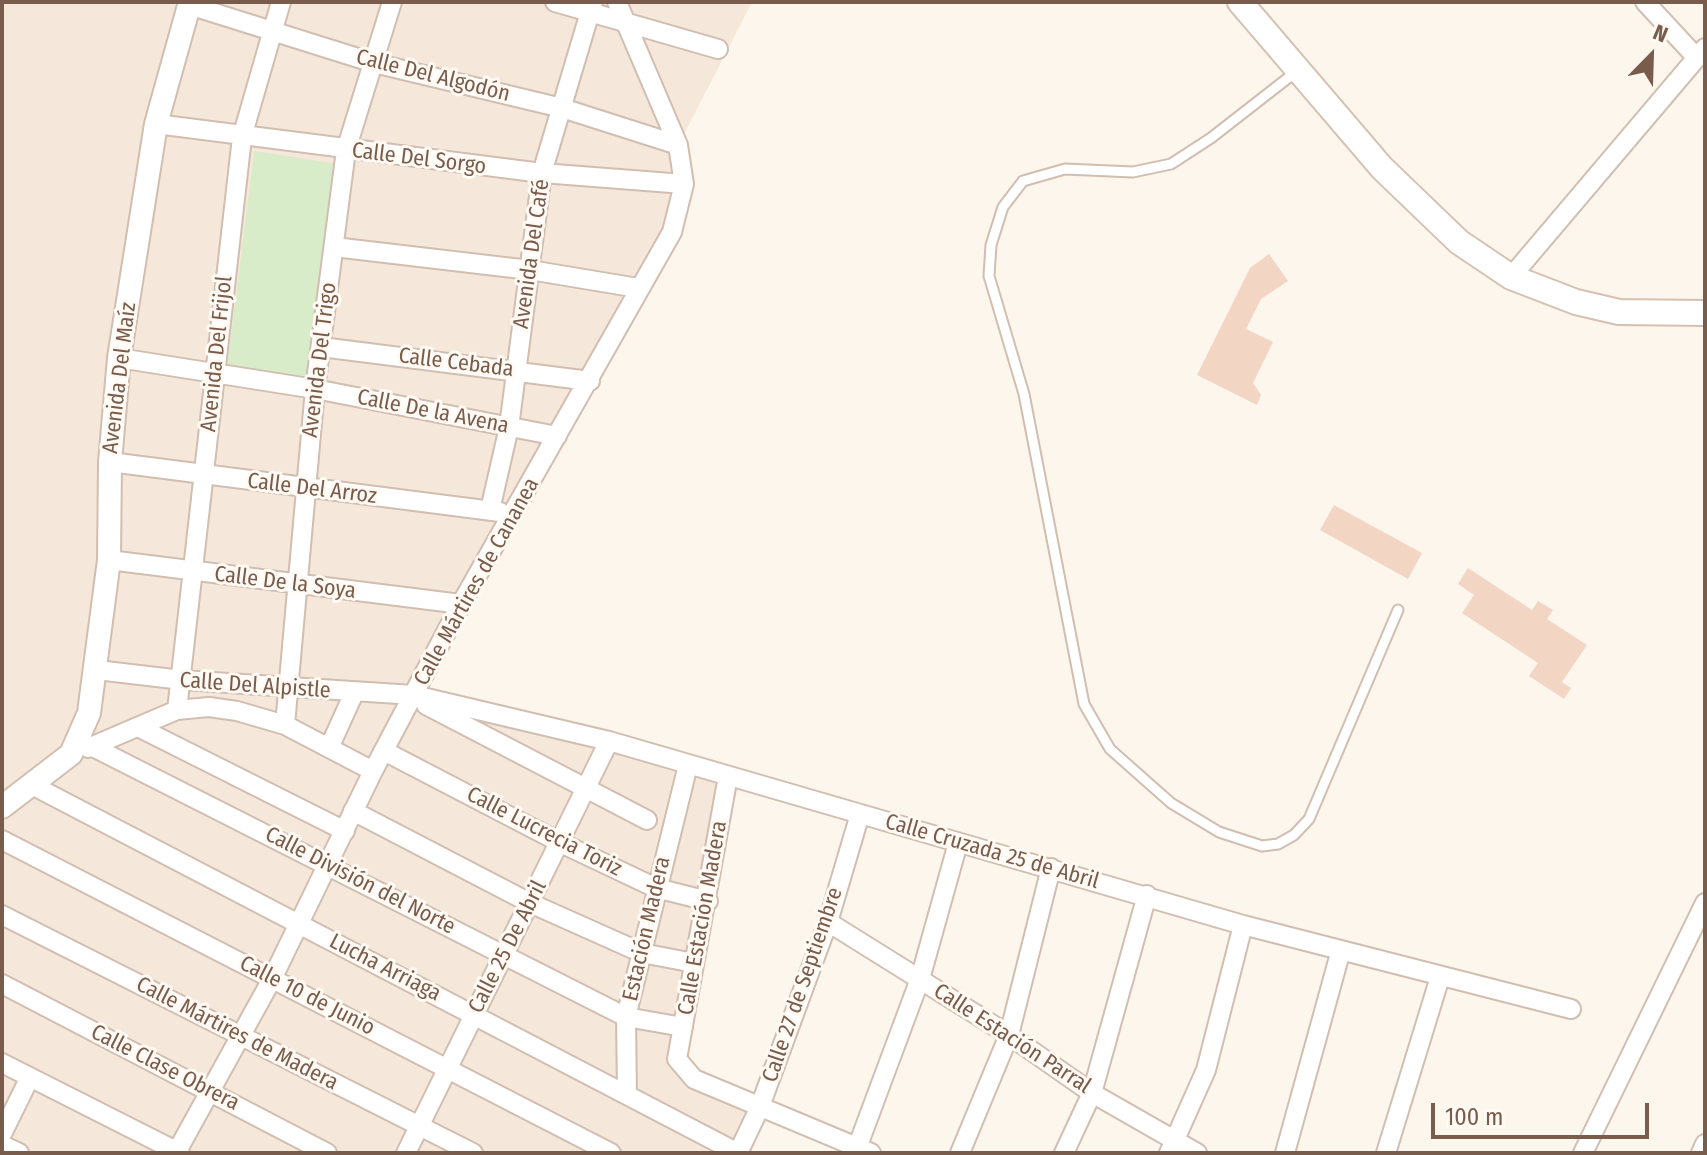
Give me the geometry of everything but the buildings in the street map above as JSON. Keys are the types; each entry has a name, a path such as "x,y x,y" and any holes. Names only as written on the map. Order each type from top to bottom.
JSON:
{"main road":[{"path":"1240,2 1382,168 1459,242 1511,277 1576,302 1619,312 1705,313"}],"street":[{"name":"Avenida Del Frijol","path":"177,710 242,137 281,2"},
{"name":"Avenida Del Trigo","path":"285,725 315,389 346,150 392,2"},
{"path":"555,2 591,7 624,21 718,49"},
{"name":"Calle Mártires de Cananea","path":"178,1152 272,979 373,771 461,604 672,232 684,184 678,145 617,2"},
{"path":"1511,277 1701,53 1645,2"},
{"name":"Calle Del Algodón","path":"189,4 374,63 562,108 678,145"},
{"name":"Avenida Del Maíz","path":"71,754 89,713 97,670 109,560 110,462 119,358 156,124 189,4"},
{"name":"Avenida Del Café","path":"490,510 509,427 542,173 591,7"},
{"name":"Calle Del Sorgo","path":"156,124 542,173 684,184"},
{"path":"334,247 530,270 638,288"},
{"name":"Calle Cebada","path":"321,347 590,381"},
{"name":"Calle De la Avena","path":"119,358 214,371 557,436"},
{"name":"Calle Del Arroz","path":"110,462 514,514"},
{"name":"Calle De la Soya","path":"109,560 461,604"},
{"name":"Calle Del Alpistle","path":"97,670 182,680 414,697"},
{"path":"329,748 354,693"},
{"path":"414,697 647,820"},
{"name":"Calle Cruzada 25 de Abril","path":"414,697 609,741 1243,925 1571,1009"},
{"path":"2,807 71,754 177,710 209,707 237,711 285,725 373,771"},
{"path":"138,727 345,831"},
{"name":"Calle 25 De Abril","path":"406,1153 609,741"},
{"name":"Calle División del Norte","path":"93,747 626,1017 683,1027"},
{"name":"Calle Lucrecia Toriz","path":"384,751 561,843 656,888 708,901"},
{"name":"Estación Madera","path":"627,1095 626,1017 688,765"},
{"name":"Calle Estación Madera","path":"728,776 708,901 677,1059 694,1079 759,1109"},
{"name":"Lucha Arriaga","path":"30,784 738,1153"},
{"path":"353,811 530,903 642,953 694,963"},
{"name":"Calle 27 de Septiembre","path":"738,1153 759,1109 828,922 860,814"},
{"name":"Calle 10 de Junio","path":"2,840 611,1153"},
{"path":"759,1109 864,1150 920,979 958,843"},
{"path":"960,1153 1009,1035 1051,868"},
{"path":"1064,1153 1092,1093 1147,895"},
{"path":"1583,1153 1705,903"},
{"name":"Calle Mártires de Madera","path":"2,915 473,1153"},
{"name":"Calle Estación Parral","path":"828,922 1009,1035 1172,1147 1197,1153"},
{"path":"1172,1147 1206,1070 1243,925"},
{"path":"1285,1153 1341,950"},
{"path":"1386,1153 1440,977"},
{"name":"Calle Clase Obrera","path":"2,984 327,1153"},
{"path":"2,1063 178,1152"},
{"path":"2,1134 30,1077"},
{"path":"1701,1153 1705,1144"},
{"path":"2,1145 19,1153"}],"lane":[{"path":"1297,71 1211,138 1171,164 1133,172 1065,169 1044,172 1023,181 1003,207 991,245 989,276 1024,394 1084,704 1110,749 1171,803 1219,832 1262,846 1278,844 1294,835 1309,819 1398,610"}],"shaded area":[{"path":"2,2 752,2 680,142 690,197 419,694 734,781 687,1067 763,1114 743,1153 2,1153"}],"green space":[{"path":"254,151 338,164 309,380 227,369"}]}
